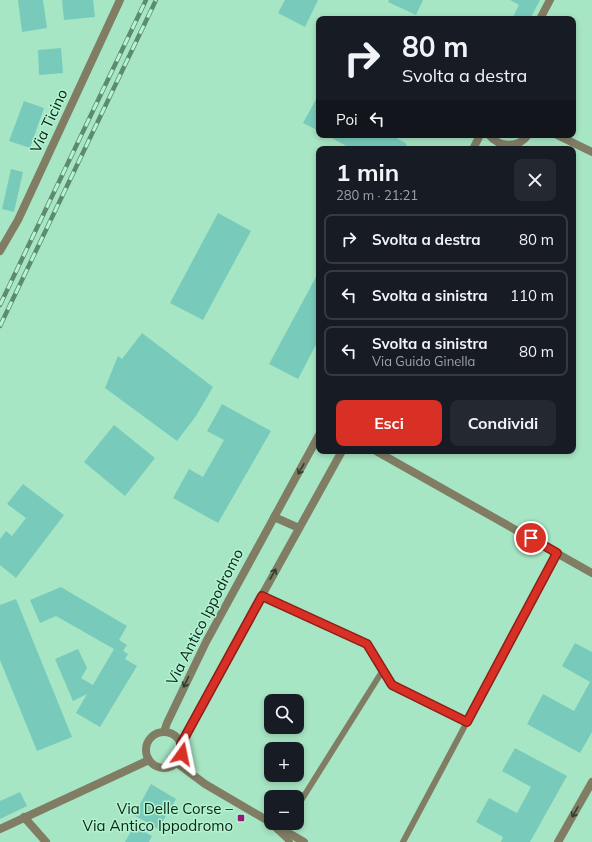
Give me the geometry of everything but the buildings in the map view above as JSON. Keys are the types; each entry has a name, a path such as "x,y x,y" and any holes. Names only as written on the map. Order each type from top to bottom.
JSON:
{"street":[{"name":"Via Ticino","path":"0,251 18,220 120,0"},
{"path":"542,16 550,0"},
{"path":"493,138 504,146"},
{"path":"508,146 520,142 525,138"},
{"path":"563,138 592,152"},
{"name":"Via Antico Ippodromo","path":"164,732 206,642 316,440"},
{"path":"181,744 340,454"},
{"path":"381,454 592,573"},
{"path":"274,517 299,528"},
{"path":"164,732 174,735 181,744 182,754 177,763 168,768 157,767 149,760 146,754 148,742 158,733 164,732"},
{"path":"0,828 149,760"},
{"path":"177,763 205,784 264,819"},
{"path":"558,842 592,782"},
{"path":"24,817 46,842"},
{"path":"284,831 304,842"}],"lane":[{"path":"403,842 557,553"},
{"path":"262,596 367,644 392,685 467,722"},
{"path":"304,796 383,670"},
{"path":"277,830 290,842"}],"railway":[{"path":"0,305 146,0"},
{"path":"0,326 156,0"}],"place":[{"name":"Via Delle Corse – Via Antico Ippodromo","path":"241,818"}],"route":[{"path":"182,754 181,744 262,596 367,644 392,685 467,722 557,553 531,538"}]}
